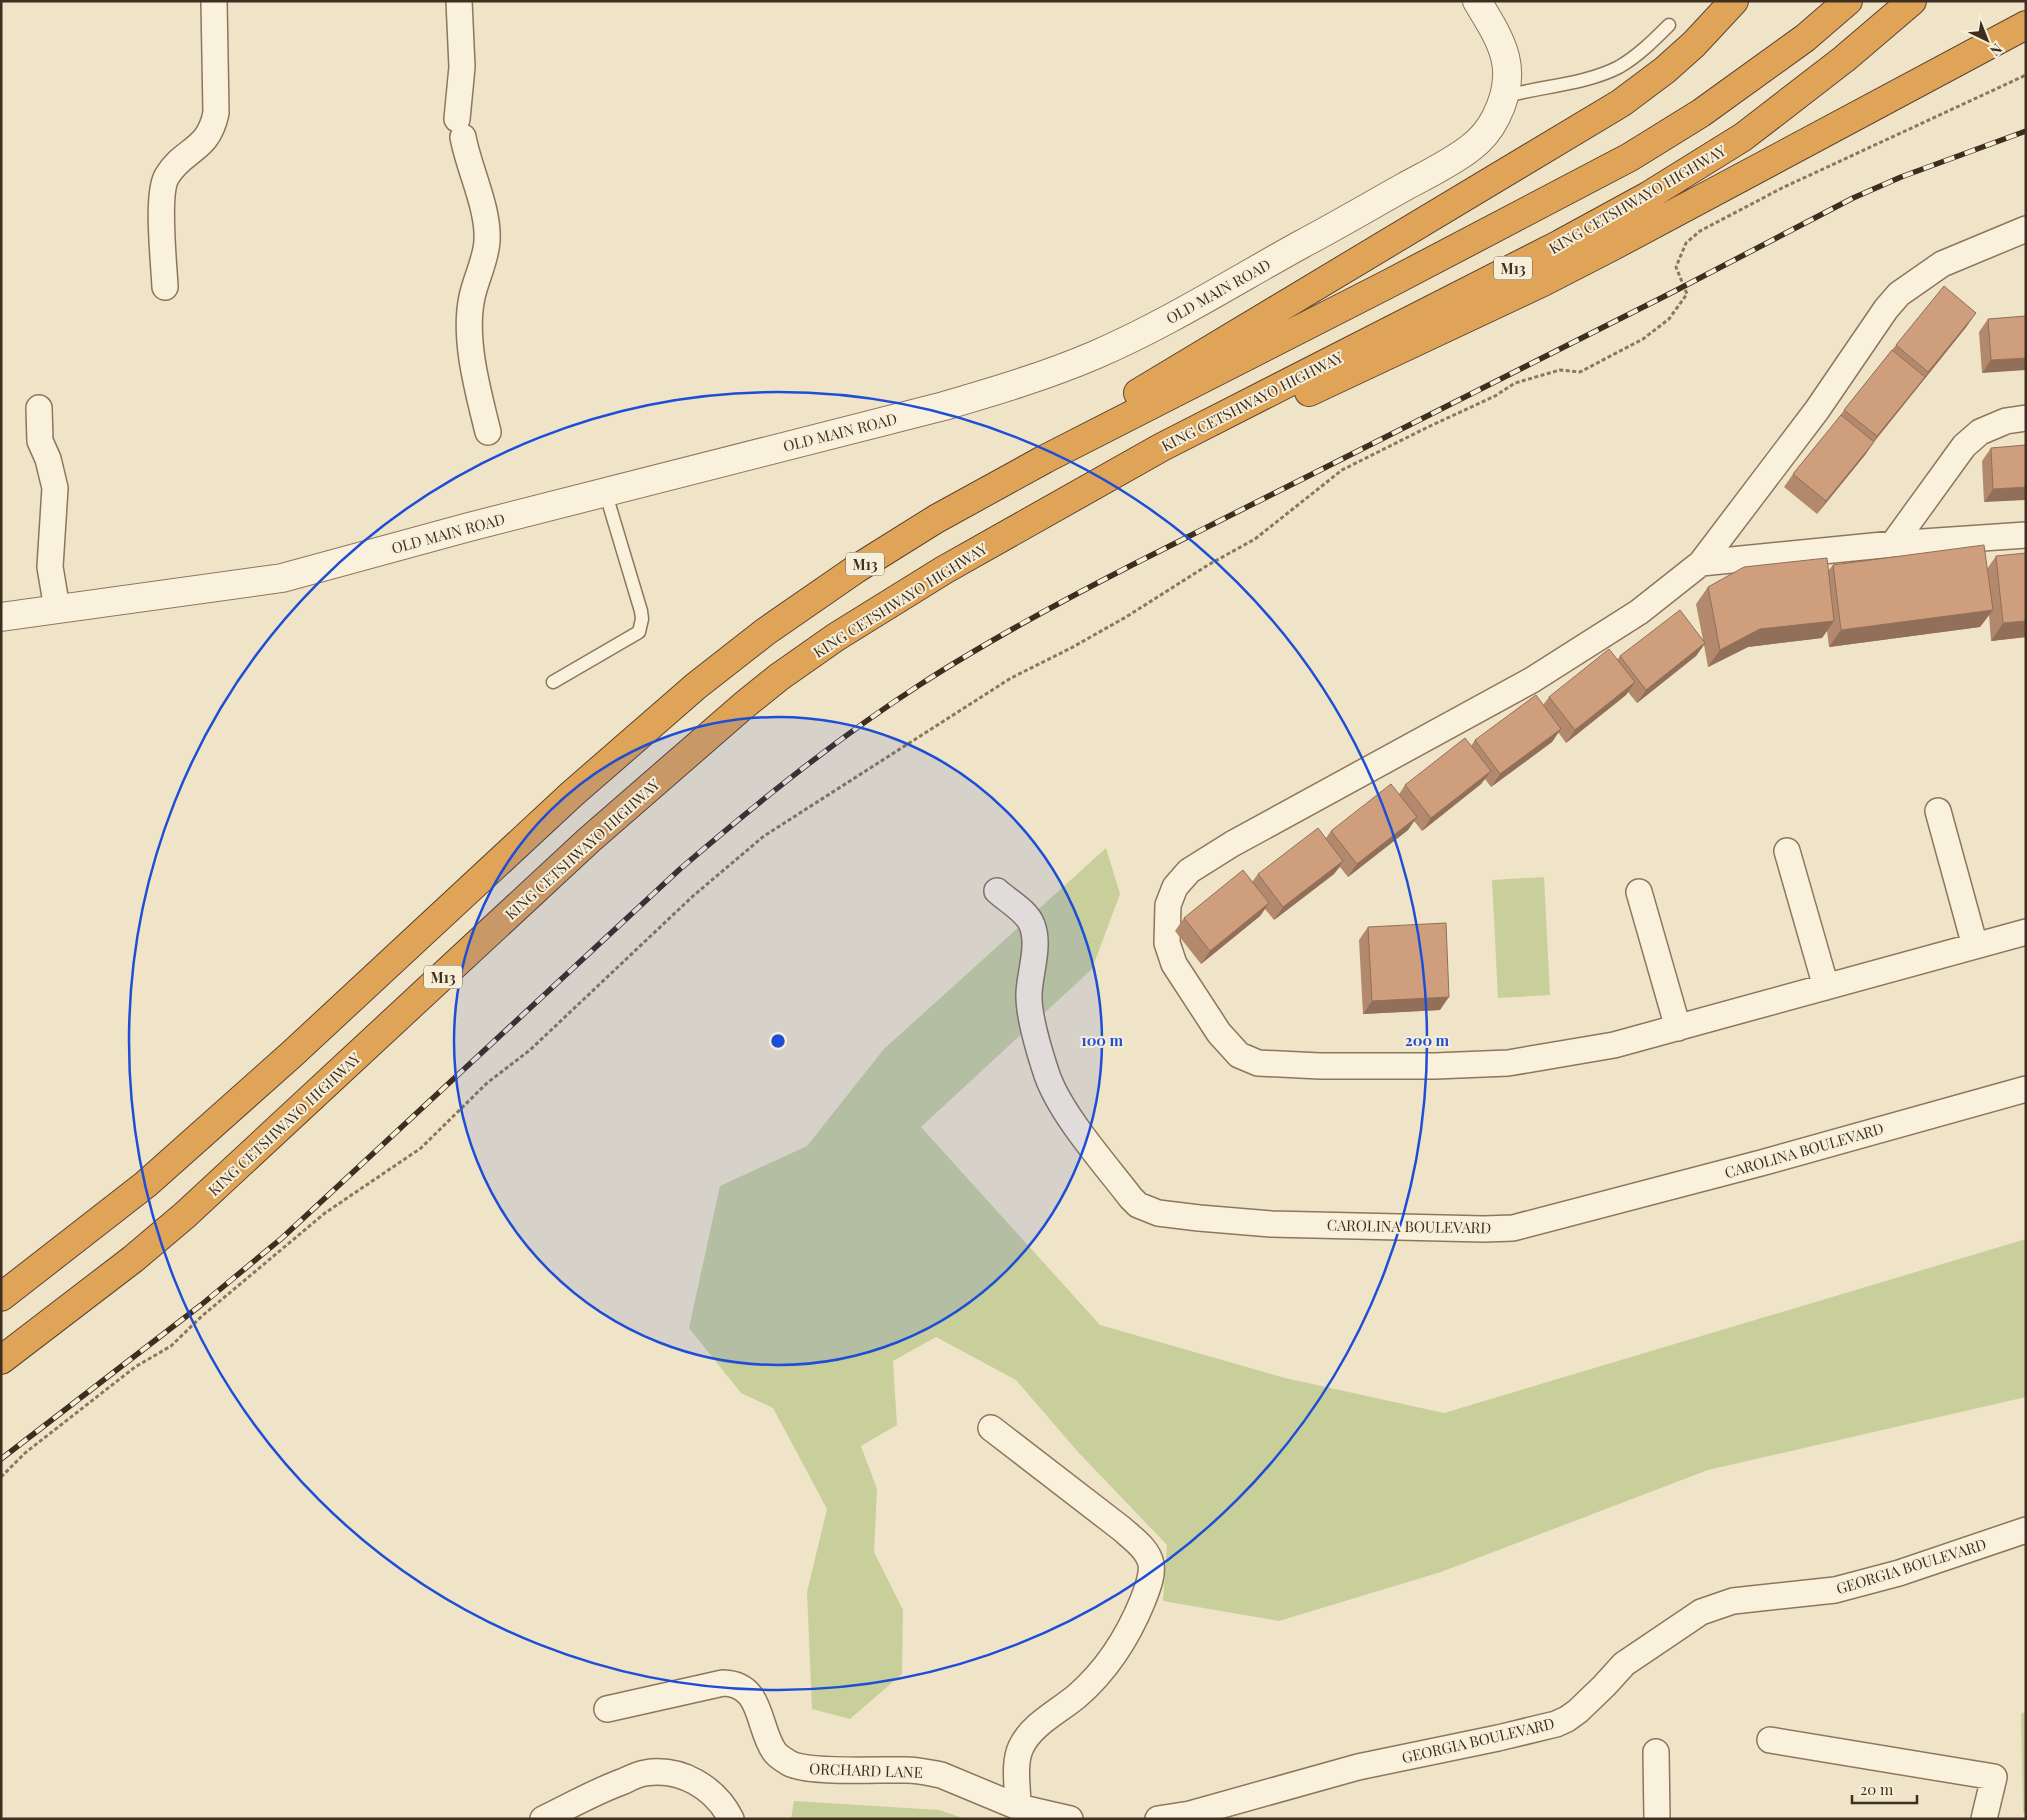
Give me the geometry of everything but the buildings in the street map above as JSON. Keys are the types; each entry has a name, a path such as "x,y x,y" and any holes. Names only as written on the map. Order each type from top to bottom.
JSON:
{"highway":[{"path":"1045,459 1066,439 1104,413 1621,103 1665,70 1694,44 1734,1"},
{"name":"M13","path":"1,1297 146,1184 292,1054 572,794 696,686 765,632 864,564 936,519 1045,459 1390,283 1630,157 1709,108 1805,38 1848,1"},
{"name":"KING CETSHWAYO HIGHWAY","path":"1,1360 133,1259 185,1215 589,840 779,677 836,637 936,575 1162,447 1560,244 1648,196 1743,137 1844,59 1912,1"},
{"path":"1086,491 1198,444 1543,282 1683,209 2019,27"}],"street":[{"path":"165,287 162,210 166,179 175,165 206,139 212,128 216,113 214,1"},
{"path":"458,1 462,67 460,128 487,228 487,242 472,297 470,321 476,381 488,432"},
{"name":"OLD MAIN ROAD","path":"1,617 282,578 605,491 944,406 1021,384 1095,355 1162,322 1448,162 1470,148 1482,137 1496,118 1507,78 1505,52 1496,32 1477,1"},
{"path":"2026,229 1942,264 1898,294 1818,410 1701,563 1639,612 1532,680 1232,844 1189,871 1176,887 1168,905 1167,943 1174,964 1219,1032 1239,1055 1258,1063 1320,1066 1435,1066 1508,1063 1614,1045 2026,932"},
{"path":"39,408 40,441 48,459 55,488 50,567 57,609"},
{"path":"1893,544 1964,446 1980,432 2006,422 2026,418"},
{"path":"1701,563 1893,544 2026,535"},
{"path":"1938,811 1975,946"},
{"path":"1787,851 1826,986"},
{"name":"CAROLINA BOULEVARD","path":"997,891 1029,918 1033,926 1035,942 1029,995 1031,1016 1048,1077 1073,1122 1131,1198 1138,1205 1158,1213 1271,1224 1513,1228 1761,1163 2026,1088"},
{"path":"1639,892 1678,1028"},
{"path":"991,1428 1122,1529 1141,1546 1151,1564 1148,1589 1132,1626 1110,1661 1078,1695 1043,1722 1023,1744 1017,1761 1018,1807 1070,1819"},
{"name":"GEORGIA BOULEVARD","path":"1158,1819 1190,1814 1358,1767 1556,1724 1578,1711 1624,1664 1701,1612 1733,1601 1835,1590 1899,1573 2026,1530"},
{"name":"ORCHARD LANE","path":"607,1709 723,1683 733,1683 751,1694 758,1707 768,1739 775,1753 790,1764 814,1769 910,1770 928,1772 941,1775 1018,1807"},
{"path":"1770,1740 1994,1777 1984,1819"},
{"path":"1656,1752 1657,1819"},
{"path":"543,1819 616,1784 644,1773 665,1773 692,1779 721,1803 731,1819"}],"lane":[{"path":"1503,97 1531,88 1556,86 1600,75 1630,60 1670,25"},
{"path":"553,682 639,632 642,620 641,611 605,491"}],"path":[{"path":"1,1477 25,1454 135,1367 171,1346 202,1316 325,1214 421,1148 487,1083 530,1050 693,896 764,836 1011,678 1126,618 1208,565 1255,539 1342,470 1495,396 1515,383 1560,370 1580,372 1643,339 1669,319 1687,294 1676,266 1686,243 1700,231 1782,188 2026,74"}],"green space":[{"path":"1106,848 1120,894 1092,969 921,1127 1100,1325 1285,1378 1444,1413 2026,1239 2026,1397 1708,1470 1441,1572 1279,1621 1163,1601 1167,1545 1078,1452 1016,1380 936,1337 893,1361 897,1425 861,1446 877,1489 874,1552 903,1610 902,1674 850,1719 812,1709 807,1592 827,1509 773,1408 741,1393 689,1328 720,1186 807,1146 884,1049"},
{"path":"1544,877 1550,995 1498,998 1492,880"},
{"path":"2026,1711 2026,1813 2023,1813 2021,1714"},
{"path":"794,1801 939,1810 966,1819 791,1819"}],"railway":[{"path":"1,1459 201,1305 282,1238 709,844 828,749 921,684 999,637 1105,579 1673,292 1853,198 1901,177 2026,131"}]}
